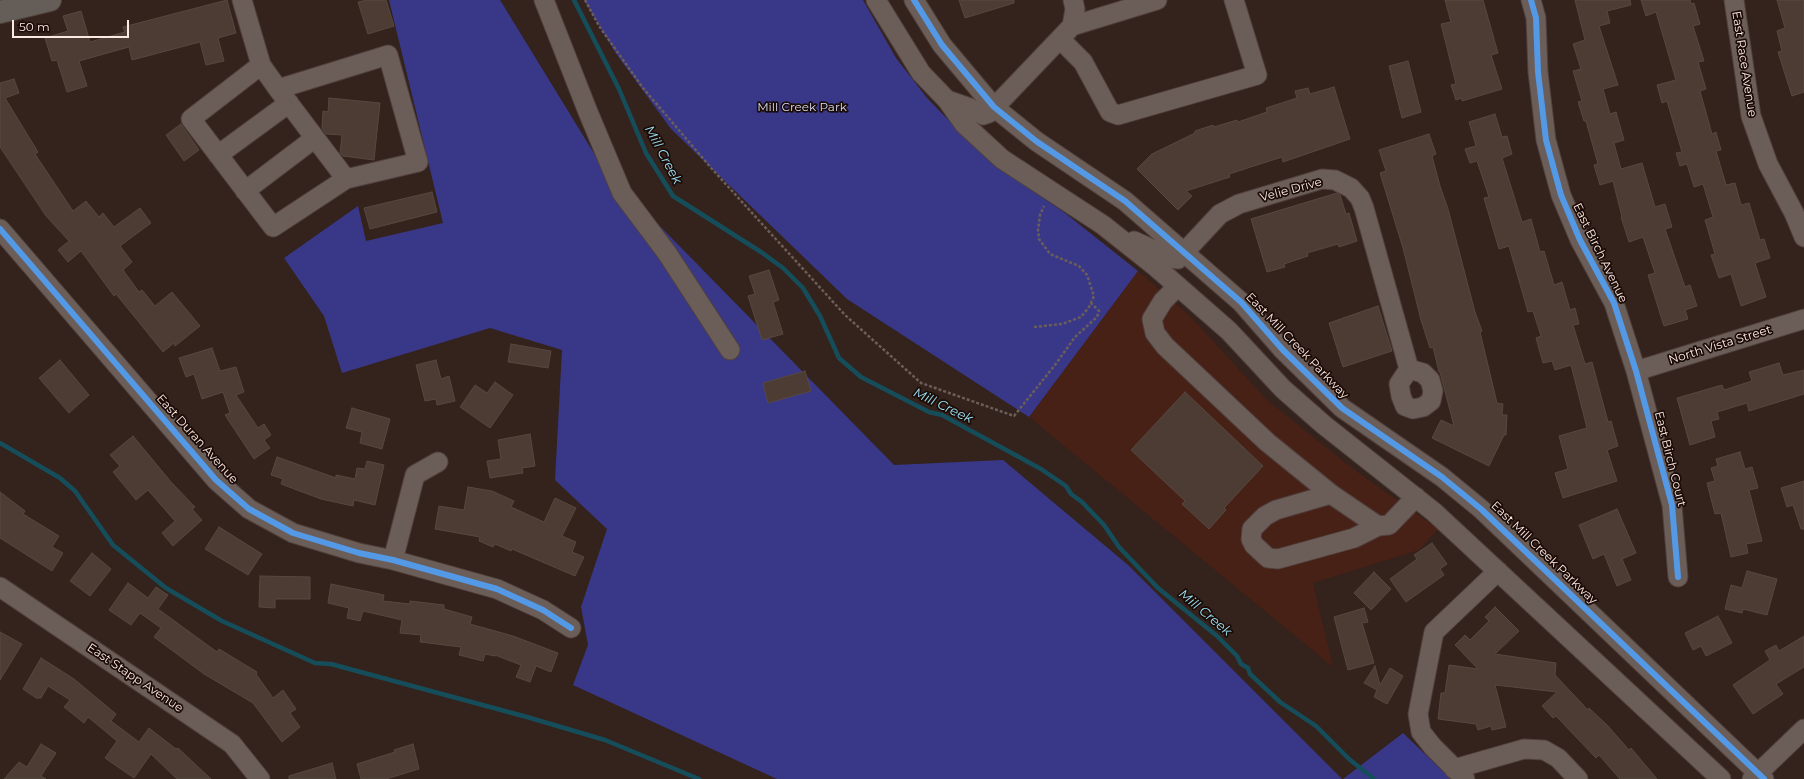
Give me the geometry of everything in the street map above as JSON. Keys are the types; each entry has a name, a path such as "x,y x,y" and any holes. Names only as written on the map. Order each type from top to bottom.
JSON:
{"main road":[{"path":"0,12 50,0"}],"street":[{"path":"242,0 260,64 346,179"},
{"path":"544,0 622,193 667,253 730,350"},
{"path":"876,0 921,72 947,100 964,124 1002,159 1114,234 1178,286 1229,331 1283,389 1324,425 1416,497 1498,570 1721,779"},
{"name":"East Mill Creek Parkway","path":"914,0 942,44 994,107 1036,141 1125,201 1241,302 1302,370 1342,408 1442,477 1481,509 1758,777"},
{"path":"1072,26 1075,9 1073,0"},
{"path":"947,100 970,108 983,115 989,113 1072,26 1157,0"},
{"path":"1060,39 1083,62 1110,112 1118,115 1257,75 1234,0"},
{"name":"East Birch Avenue","path":"1531,0 1536,18 1538,72 1546,140 1561,195 1580,240 1614,303 1636,371"},
{"name":"East Race Avenue","path":"1734,0 1751,116 1768,164 1794,214 1804,237"},
{"path":"218,155 284,96 388,55 418,162 346,179 273,227 245,191 218,155 191,119 260,64"},
{"path":"245,191 315,138"},
{"name":"Velie Drive","path":"1184,253 1220,214 1238,204 1322,179 1335,180 1351,188 1360,198 1364,208 1409,370"},
{"name":"East Duran Avenue","path":"0,229 216,480 249,509 293,533 360,553 393,560 497,589 543,610 571,628"},
{"path":"1114,234 1175,260 1180,258 1184,253"},
{"path":"1178,286 1163,301 1152,319 1155,333 1165,346 1267,442 1331,494 1378,526"},
{"name":"North Vista Street","path":"1636,371 1804,319"},
{"name":"East Birch Court","path":"1636,371 1672,505 1678,577"},
{"path":"393,560 415,475 438,462"},
{"path":"1331,494 1276,510 1265,516 1252,529 1251,539 1254,545 1268,558 1278,559 1354,538 1378,526 1390,525 1416,497"},
{"path":"1498,570 1434,632 1418,714 1421,732 1433,748 1459,774 1524,749 1544,750 1558,758 1578,779"},
{"name":"East Stapp Avenue","path":"0,587 232,744 260,779"},
{"path":"1758,777 1804,729"}],"path":[{"path":"585,0 599,26 643,88 712,169 845,316 921,383 1014,416 1055,365 1075,337 1098,317 1099,311 1091,303"},
{"path":"1034,327 1062,324 1081,317 1094,296 1087,275 1079,266 1050,254 1040,239 1038,230 1040,216 1051,191"}],"shaded area":[{"path":"1138,271 1190,316 1268,401 1352,468 1438,529 1419,550 1313,583 1333,667 1029,417"}],"green space":[{"path":"389,0 500,0 603,168 894,465 1003,460 1128,565 1342,779 777,779 573,685 588,645 581,607 607,529 555,480 562,350 490,328 342,373 324,316 284,258 358,206 366,241 443,223"},
{"name":"Mill Creek Park","path":"584,0 863,0 896,58 927,98 968,140 1009,175 1065,213 1138,271 1029,417 847,299 671,129 615,52"},
{"path":"1403,733 1451,779 1343,779"}],"building":[{"path":"227,0 236,33 218,38 224,61 206,65 200,42 132,60 129,47 79,61 87,86 67,92 57,60 52,61 45,38 68,31 63,16 81,11 90,42 125,32 123,27"},
{"path":"367,0 386,0 394,26 368,34 358,2"},
{"path":"959,0 1014,0 1014,3 965,18"},
{"path":"1445,0 1483,0 1498,53 1491,55 1502,89 1462,101 1462,98 1456,100 1451,85 1456,84 1441,24 1451,22"},
{"path":"1575,0 1630,0 1631,5 1607,11 1610,23 1599,26 1618,85 1603,89 1610,114 1616,112 1624,140 1614,143 1621,169 1642,163 1655,207 1665,204 1672,227 1665,229 1685,287 1690,285 1697,306 1685,310 1688,319 1664,326 1648,275 1655,273 1643,237 1629,242 1621,217 1613,181 1600,185 1594,165 1598,164 1586,121 1584,121 1578,102 1582,101 1573,71 1581,69 1573,44 1585,40"},
{"path":"1641,0 1690,0 1691,4 1694,3 1700,24 1693,26 1704,61 1698,62 1706,89 1700,91 1712,134 1716,132 1721,150 1716,151 1726,185 1735,183 1741,205 1749,203 1760,240 1764,239 1770,258 1755,263 1766,297 1741,306 1731,274 1719,278 1711,255 1715,254 1705,220 1713,217 1703,184 1694,187 1687,164 1680,166 1676,153 1682,152 1667,101 1662,103 1657,85 1676,80 1656,12 1646,16"},
{"path":"1777,0 1804,0 1804,92 1792,96 1778,52 1782,51 1777,31 1785,28"},
{"path":"1408,61 1421,112 1402,118 1389,66"},
{"path":"14,79 19,93 5,98 38,152 35,154 73,211 86,201 99,217 103,213 114,227 140,208 151,223 120,246 132,262 123,270 139,292 142,290 155,306 172,292 200,326 175,346 174,343 163,352 116,294 114,296 81,251 68,262 58,250 69,241 46,216 0,147 0,83"},
{"path":"1334,87 1350,139 1283,162 1282,157 1229,174 1230,177 1186,191 1192,196 1178,210 1137,169 1152,154 1195,133 1195,131 1213,125 1214,127 1237,120 1238,122 1267,112 1266,108 1297,98 1295,91 1308,88 1310,94"},
{"path":"329,98 380,103 374,160 343,156 340,153 342,135 326,134 322,128 323,111 328,112"},
{"path":"1495,114 1502,137 1507,136 1512,154 1502,158 1522,222 1531,219 1540,252 1544,251 1554,285 1562,282 1570,310 1575,308 1579,324 1573,325 1585,364 1592,362 1608,422 1611,421 1618,446 1607,450 1617,481 1563,498 1555,473 1568,469 1559,436 1587,428 1571,365 1555,370 1552,361 1543,363 1536,338 1541,336 1533,311 1528,312 1509,246 1499,249 1484,198 1489,197 1477,161 1470,163 1465,149 1476,146 1469,122"},
{"path":"181,124 199,150 184,161 166,135"},
{"path":"1429,134 1436,154 1432,156 1440,186 1448,209 1475,312 1482,331 1480,332 1497,403 1503,404 1502,415 1507,415 1506,435 1504,435 1489,466 1432,438 1441,420 1454,426 1433,347 1430,348 1421,320 1403,248 1380,173 1386,171 1379,150"},
{"path":"432,192 437,212 370,229 364,208"},
{"path":"1337,193 1340,195 1346,214 1349,213 1357,241 1339,247 1338,244 1307,253 1308,256 1284,264 1285,267 1267,272 1251,219"},
{"path":"769,270 779,300 773,302 783,334 762,340 748,296 755,294 749,276"},
{"path":"1378,306 1392,351 1343,367 1329,323"},
{"path":"511,344 551,351 548,368 508,362"},
{"path":"212,348 220,371 236,367 244,392 236,395 258,428 264,424 271,435 264,440 270,448 254,459 225,415 230,413 223,392 202,399 194,374 186,377 179,358"},
{"path":"60,360 89,395 69,413 39,378"},
{"path":"436,360 441,379 449,376 455,401 437,405 436,399 425,401 416,365"},
{"path":"1779,363 1783,375 1804,370 1804,394 1749,411 1747,403 1717,412 1719,419 1711,421 1715,437 1690,445 1677,398 1722,385 1724,390 1752,381 1749,372"},
{"path":"805,371 811,391 768,403 763,383"},
{"path":"495,382 513,395 490,428 460,407 475,385 487,393"},
{"path":"1185,392 1263,466 1224,508 1226,510 1209,529 1182,504 1185,501 1131,450"},
{"path":"352,408 390,419 382,449 360,443 362,432 346,428"},
{"path":"530,434 535,466 522,468 523,473 490,478 487,461 501,459 498,440"},
{"path":"133,436 171,482 195,507 192,509 202,520 173,546 162,533 175,521 148,490 136,500 113,472 120,466 110,455"},
{"path":"1740,452 1745,469 1752,467 1758,488 1749,490 1762,541 1746,544 1748,553 1731,557 1721,513 1715,514 1707,483 1715,481 1711,468 1718,466 1716,459"},
{"path":"277,457 336,478 336,475 355,479 357,468 365,469 367,461 384,465 375,505 354,500 353,506 321,499 281,484 283,479 271,475"},
{"path":"1804,481 1804,529 1801,529 1793,505 1787,507 1781,488"},
{"path":"468,487 492,491 514,501 511,507 544,522 555,498 576,508 562,536 576,542 572,552 584,557 575,576 512,549 511,551 495,544 493,547 479,541 480,537 435,529 439,506 464,510"},
{"path":"0,492 25,511 23,514 59,536 52,547 63,553 52,571 0,538"},
{"path":"1617,509 1636,553 1622,559 1631,580 1617,586 1604,554 1593,559 1579,525"},
{"path":"219,527 262,554 248,575 205,549"},
{"path":"1432,543 1447,564 1440,569 1444,575 1406,602 1390,579 1417,559 1414,555"},
{"path":"92,553 111,569 90,596 70,581"},
{"path":"1747,571 1777,579 1767,615 1743,609 1742,613 1725,609 1731,585 1742,588"},
{"path":"1374,572 1391,589 1371,610 1354,593"},
{"path":"260,576 310,577 310,599 275,599 275,608 259,607"},
{"path":"128,583 148,598 156,587 168,595 158,609 217,652 219,649 257,672 256,674 273,698 283,690 296,709 290,713 300,727 282,742 253,703 204,674 154,637 161,628 140,613 131,625 109,610"},
{"path":"331,584 384,595 383,601 410,604 410,601 444,605 444,609 472,617 470,624 513,636 558,653 551,672 536,666 530,682 516,677 521,665 495,655 485,654 483,661 459,655 461,647 420,642 421,635 400,633 402,620 363,611 360,621 347,618 349,608 328,603"},
{"path":"1495,607 1519,631 1495,654 1556,663 1555,675 1588,710 1589,708 1608,726 1629,750 1631,748 1657,779 1620,779 1599,755 1596,758 1556,716 1553,718 1542,706 1557,692 1495,685 1506,727 1492,730 1491,726 1478,730 1476,724 1438,719 1441,693 1445,693 1449,665 1478,669 1455,645 1465,635 1470,640 1489,621 1485,617"},
{"path":"1364,608 1368,622 1362,623 1374,663 1348,670 1334,617"},
{"path":"1718,616 1732,643 1706,656 1701,646 1693,650 1685,633"},
{"path":"0,632 22,644 0,680"},
{"path":"1804,636 1804,667 1776,684 1783,694 1753,714 1733,685 1770,660 1765,651 1776,645 1779,651"},
{"path":"41,658 74,679 116,714 111,721 139,742 149,728 176,749 178,748 211,779 177,779 151,754 134,778 105,758 117,741 88,717 84,723 64,707 70,700 48,686 41,698 36,698 23,689"},
{"path":"1375,666 1380,685 1390,668 1403,676 1387,704 1374,697 1377,690 1364,683"},
{"path":"41,744 56,753 41,776 46,779 4,779 19,762 27,767"},
{"path":"413,744 419,769 386,779 361,779 357,764 395,752 394,750"},
{"path":"332,763 336,779 289,779 289,776"}],"waterway":[{"name":"Mill Creek","path":"574,0 619,89 646,153 673,196 761,252 783,268 803,288 820,316 839,358 861,377 929,412 942,415 1041,469 1066,486 1071,494 1082,502 1104,525 1119,547 1158,588 1217,636 1237,656 1241,664 1248,668 1250,674 1280,702 1316,726 1349,759 1374,779"},
{"path":"0,443 60,478 75,491 113,545 166,588 222,621 315,663 331,664 527,717 605,740 699,779"}],"cycle path":[{"path":"914,0 942,45 994,107 1036,141 1125,201 1241,302 1283,350 1342,408 1442,477 1481,509 1764,779"},
{"path":"1531,0 1536,18 1538,72 1546,140 1561,195 1580,240 1614,303 1636,371 1672,505 1678,577"},
{"path":"0,229 216,480 249,509 293,533 359,553 393,560 497,589 543,610 571,628"}]}
